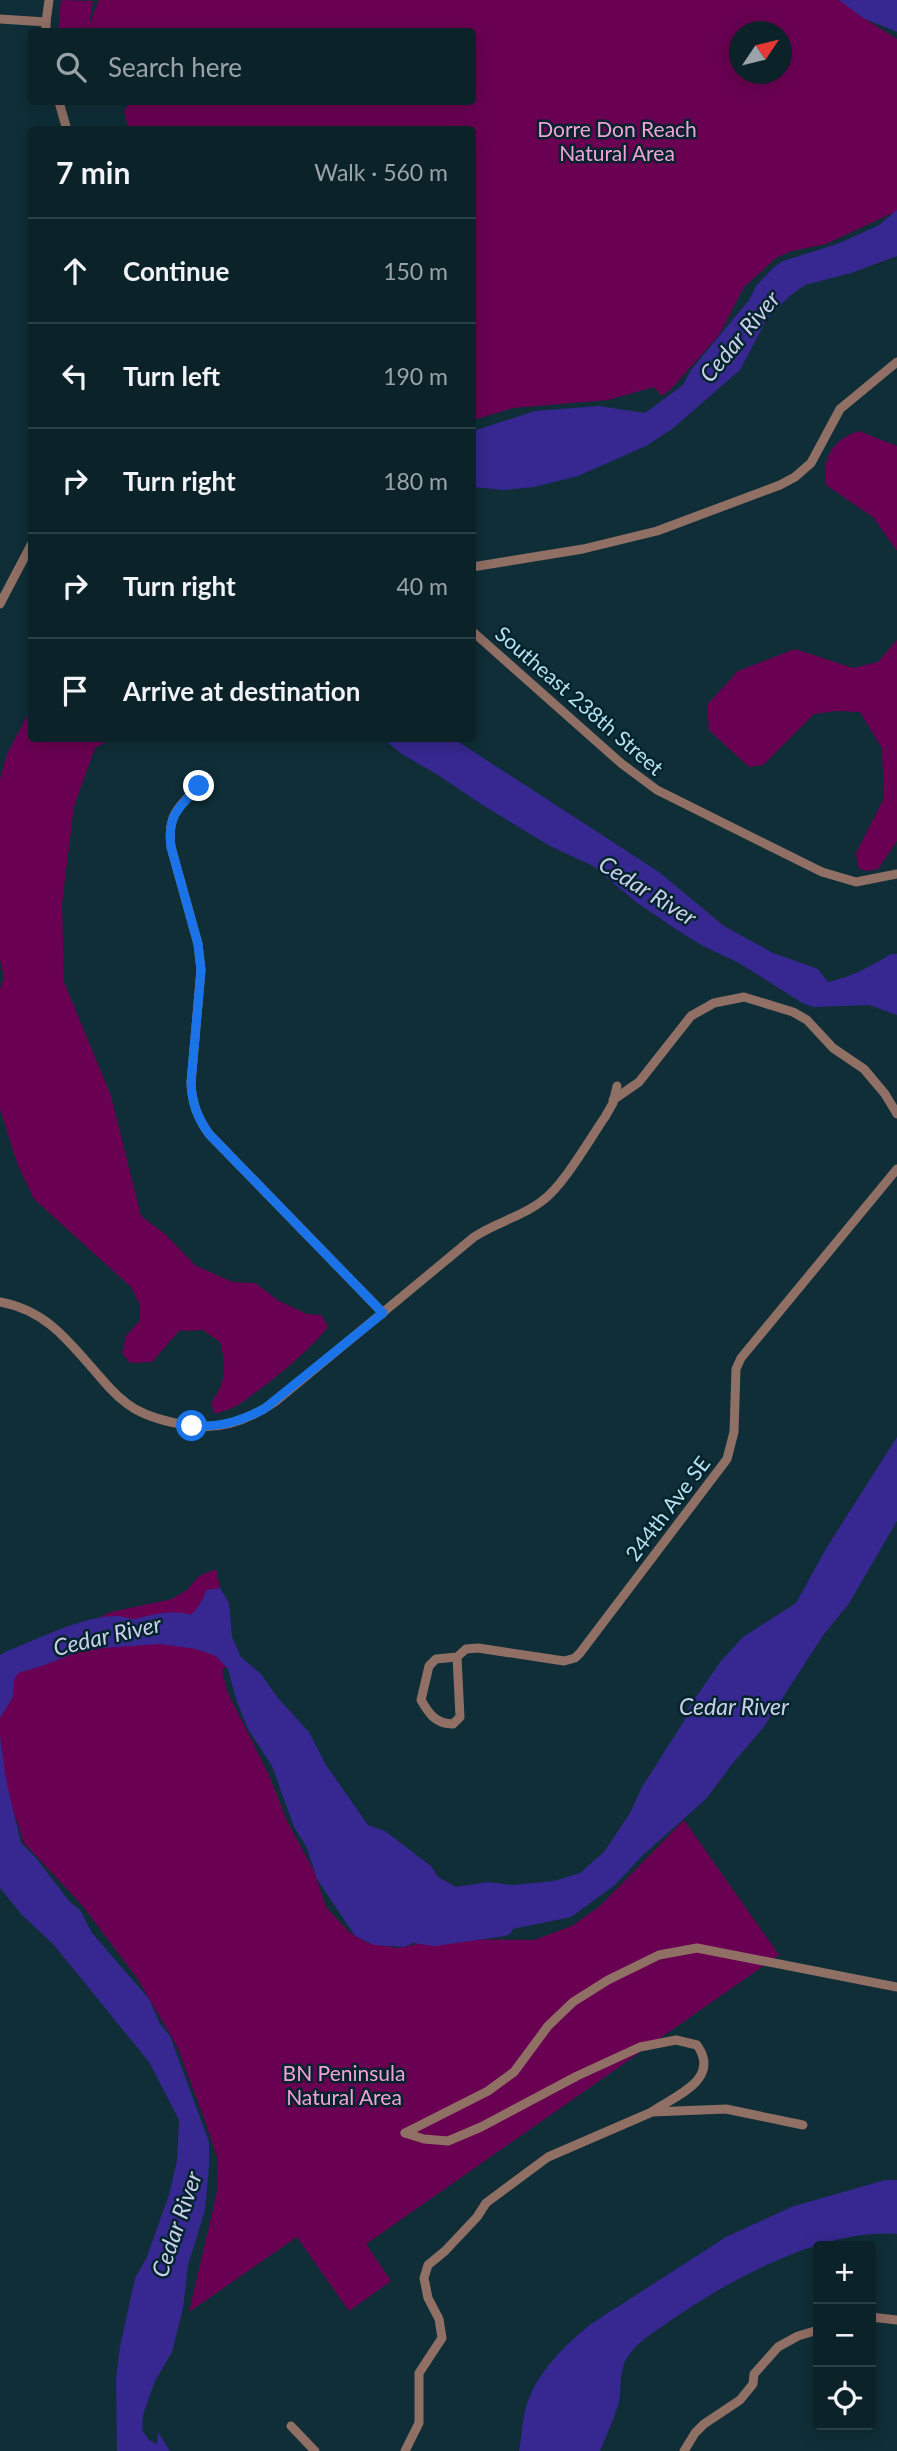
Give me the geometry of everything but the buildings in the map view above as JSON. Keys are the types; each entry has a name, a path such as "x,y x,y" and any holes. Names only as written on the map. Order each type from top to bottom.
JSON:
{"street":[{"path":"0,19 46,27 50,0"},
{"path":"60,105 66,126"},
{"path":"476,567 583,550 657,531 780,485 795,477 811,463 840,410 897,362"},
{"path":"0,604 28,551"},
{"name":"Southeast 238th Street","path":"476,635 622,764 657,790 822,872 856,882 897,874"},
{"path":"199,786 176,809 169,832 198,944 201,970 191,1083 192,1101 209,1134 383,1313"},
{"path":"613,1100 639,1082 691,1016 714,1003 744,997 763,1001 807,1020 833,1048 864,1069 885,1094 897,1114"},
{"path":"0,1302 29,1311 56,1328 116,1395 134,1408 171,1423 192,1426 218,1427 242,1419 264,1409 474,1237 488,1227 530,1210 545,1199 605,1117 617,1086"},
{"name":"244th Ave SE","path":"457,1657 460,1717 453,1724 444,1724 436,1720 421,1700 429,1666 436,1658 457,1657 466,1649 478,1648 564,1661 575,1658 580,1653 727,1459 734,1432 736,1369 741,1358 897,1169"},
{"path":"405,2451 419,2423 419,2373 442,2338 439,2319 428,2298 424,2278 428,2265 445,2252 486,2203 548,2157 652,2112 698,2081 704,2072 704,2055 697,2045 676,2040 640,2047 448,2141 424,2139 405,2133 488,2091 514,2072 548,2026 573,2002 608,1980 659,1955 697,1948 897,1987"},
{"path":"652,2112 726,2109 803,2125"},
{"path":"876,2318 897,2320"},
{"path":"684,2451 695,2432 740,2400 753,2384 754,2374 778,2347 813,2332"},
{"path":"291,2426 315,2451"}],"green space":[{"name":"Dorre Don Reach Natural Area","path":"61,0 93,1 89,25 99,0 842,0 862,17 897,39 897,211 826,244 792,251 776,258 744,287 719,335 662,396 654,387 608,400 513,408 476,419 476,126 128,126 124,112 128,105 476,105 476,28 58,28"},
{"path":"859,431 897,446 897,551 873,517 826,485 825,467 831,451 842,439"},
{"path":"897,640 897,841 878,869 867,871 858,868 856,853 884,798 882,748 860,712 814,714 763,765 749,767 709,730 707,705 738,671 795,649 853,668 878,662"},
{"path":"28,714 28,742 106,742 95,748 74,806 62,903 64,982 111,1096 141,1216 165,1234 196,1266 233,1282 255,1283 279,1301 307,1314 321,1315 328,1326 311,1346 272,1380 236,1406 215,1414 211,1403 224,1374 220,1342 203,1330 179,1331 152,1362 130,1363 122,1353 126,1336 140,1320 140,1305 131,1287 34,1199 17,1163 0,1109 0,989 4,977 0,960 0,779 7,754"},
{"name":"BN Peninsula Natural Area","path":"216,1569 235,1661 222,1670 227,1691 269,1775 287,1821 314,1871 326,1907 349,1932 368,1943 398,1948 443,1939 534,1940 572,1926 600,1906 684,1820 779,1955 366,2244 391,2281 349,2311 297,2237 189,2312 218,2188 217,2157 177,2046 137,1978 82,1905 24,1843 15,1815 0,1822 0,1665 111,1612 172,1599 187,1590 199,1576"}],"water":[{"path":"839,0 897,0 897,32 863,18"},
{"name":"Cedar River","path":"897,210 897,256 851,273 805,285 791,295 768,317 740,370 672,429 646,446 578,476 534,487 504,490 476,487 476,430 535,411 599,406 645,413 683,385 691,370 774,267 783,261 837,244 879,225"},
{"name":"Cedar River","path":"387,742 459,742 659,872 724,926 773,953 818,969 828,982 869,967 891,954 897,954 897,1015 869,1005 814,1007 804,1004 739,963 677,930 636,902 593,866 550,846 400,753"},
{"path":"897,1437 897,1521 848,1605 824,1634 763,1728 706,1799 643,1855 615,1885 571,1917 513,1929 483,1930 445,1926 405,1947 374,1945 355,1936 317,1879 307,1848 294,1827 272,1766 248,1729 228,1669 216,1656 196,1649 160,1644 103,1648 78,1652 18,1673 14,1680 13,1697 0,1718 0,1655 61,1629 103,1617 123,1617 159,1626 174,1625 194,1612 206,1590 220,1588 229,1603 232,1637 241,1657 261,1674 277,1697 309,1732 326,1765 368,1825 385,1831 431,1866 438,1877 456,1887 488,1882 513,1885 554,1881 580,1873 604,1852 630,1813 642,1787 684,1721 689,1707 721,1661 743,1637 796,1603 827,1547"},
{"path":"0,1735 6,1780 21,1843 69,1901 80,1910 92,1933 149,1999 160,2024 170,2036 209,2142 205,2210 188,2265 183,2308 172,2352 155,2381 143,2415 142,2430 149,2440 157,2444 158,2432 170,2451 117,2451 116,2378 135,2278 146,2259 169,2195 177,2161 179,2120 149,2062 54,1945 22,1915 0,1888"},
{"path":"885,2180 897,2180 897,2234 869,2234 832,2241 813,2241 813,2247 778,2260 720,2289 648,2336 633,2350 625,2361 618,2406 600,2451 519,2451 526,2407 531,2394 545,2371 573,2339 594,2322 726,2237 791,2207"}],"waterway":[{"name":"Cedar River","path":"131,1629 176,1621 194,1625 202,1630"},
{"name":"Cedar River","path":"403,1932 434,1937 504,1927"}],"route":[{"path":"192,1426 218,1427 264,1409 383,1313 209,1134 192,1101 191,1083 201,970 198,944 169,832 176,809 199,786"}]}
